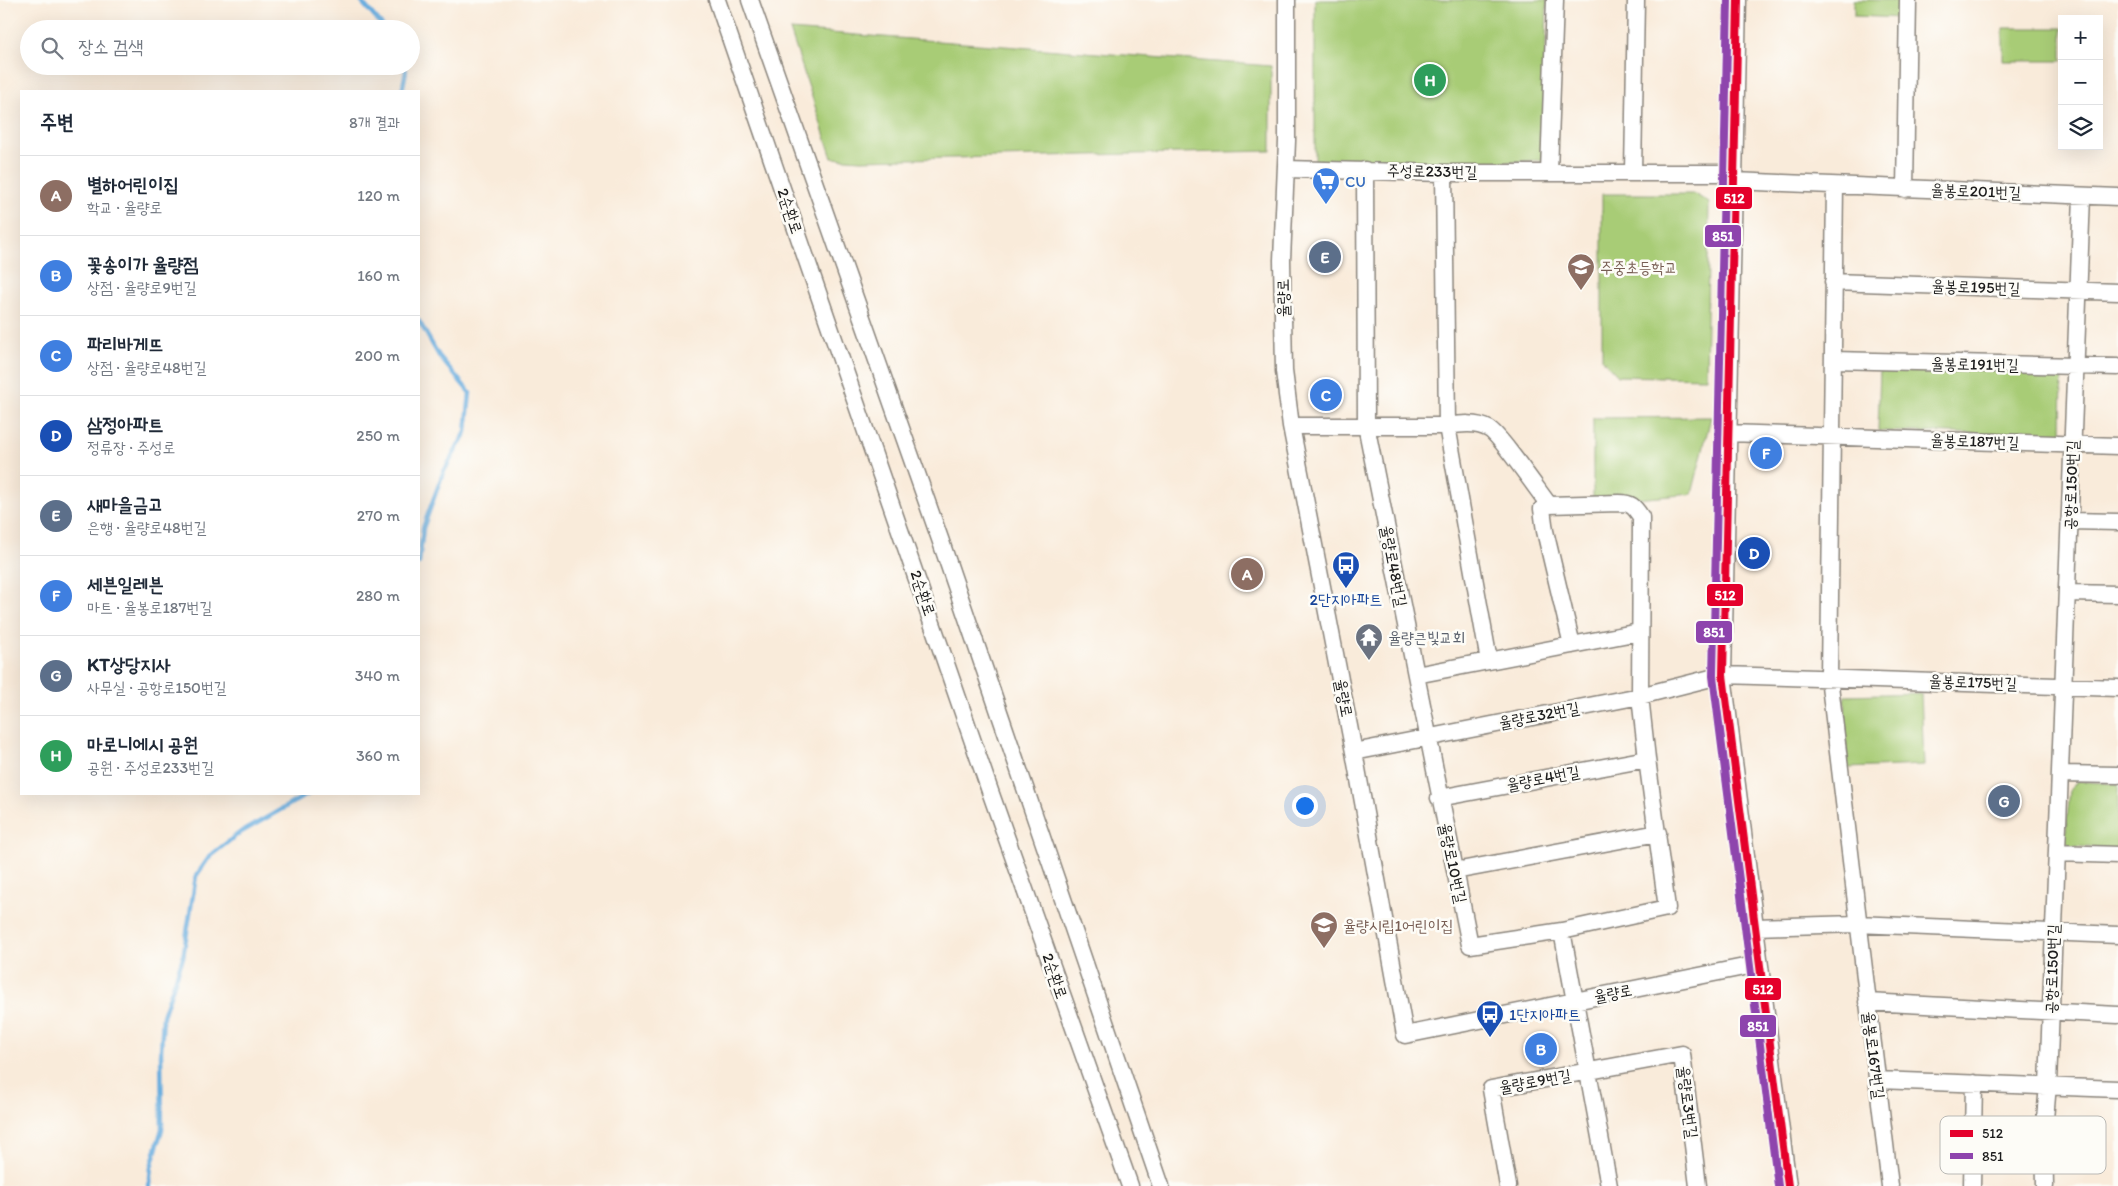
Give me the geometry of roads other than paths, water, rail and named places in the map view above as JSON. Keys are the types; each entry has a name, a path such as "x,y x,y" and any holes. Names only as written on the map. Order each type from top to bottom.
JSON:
{"street":[{"name":"2순환로","path":"717,0 998,813 1130,1186"},
{"name":"2순환로","path":"750,0 940,539 1161,1186"},
{"name":"율량로","path":"1287,0 1286,169 1282,260 1284,371 1291,426 1354,752 1405,1034 1759,964"},
{"path":"1549,172 1555,0"},
{"path":"1633,172 1636,0"},
{"path":"1738,0 1723,675 1788,1186"},
{"path":"1906,188 1908,0"},
{"name":"주성로233번길","path":"1286,169 1444,173 1633,172 1734,177"},
{"name":"율량로48번길","path":"1366,170 1366,425 1428,737"},
{"path":"1444,173 1447,426 1489,661"},
{"name":"율봉로201번길","path":"1734,177 1834,186 2118,197"},
{"path":"1829,677 1834,186"},
{"name":"공항로150번길","path":"2045,1116 2051,1011 2082,196"},
{"name":"율봉로195번길","path":"1833,282 2118,292"},
{"name":"율봉로191번길","path":"1832,360 2118,367"},
{"path":"1291,426 1447,426 1465,424 1491,430 1549,505"},
{"name":"율봉로187번길","path":"1729,433 2118,446"},
{"path":"1572,645 1545,531 1542,509 1549,505 1628,503 1634,506 1641,516 1640,696 1667,908 1562,931 1575,1001"},
{"path":"2069,521 2118,522"},
{"path":"2067,593 2118,594"},
{"path":"1416,675 1639,632"},
{"name":"율량로32번길","path":"1354,752 1640,696 1723,675"},
{"name":"율봉로175번길","path":"1723,675 2118,688"},
{"name":"율봉로167번길","path":"1829,677 1857,924 1890,1186"},
{"name":"율량로10번길","path":"1428,737 1470,946 1562,931"},
{"name":"율량로4번길","path":"1439,798 1647,759"},
{"path":"2060,774 2118,775"},
{"path":"1455,871 1658,833"},
{"path":"2057,854 2118,856"},
{"path":"1755,927 1857,924 2118,935"},
{"name":"율량로9번길","path":"1575,1001 1609,1186"},
{"path":"1867,1002 2118,1014"},
{"name":"율량로3번길","path":"1588,1072 1682,1054 1698,1186"},
{"name":"율량로9번길","path":"1508,1186 1491,1089 1588,1072"},
{"path":"1877,1080 2118,1089"},
{"path":"1973,1116 1974,1083"}],"waterway":[{"path":"360,0 377,20"},
{"path":"402,90 405,75"},
{"path":"420,323 439,356 470,393 466,432 443,473 423,528 420,554"},
{"path":"149,1186 151,1167 162,1129 161,1051 163,1016 183,957 196,876 210,856 238,834 306,795"}],"place":[{"name":"마로니에시 공원","path":"1430,80"},
{"name":"CU","path":"1326,205"},
{"name":"새마을금고","path":"1325,257"},
{"name":"주중초등학교","path":"1581,291"},
{"name":"파리바게뜨","path":"1326,395"},
{"name":"세븐일레븐","path":"1766,453"},
{"name":"삼정아파트","path":"1754,553"},
{"name":"별하어린이집","path":"1247,574"},
{"name":"2단지아파트","path":"1346,589"},
{"name":"율량큰빛교회","path":"1369,661"},
{"name":"KT상당지사","path":"2004,801"},
{"name":"율량시립1어린이집","path":"1324,949"},
{"name":"1단지아파트","path":"1490,1038"},
{"name":"꽃송이가 율량점","path":"1541,1049"}]}
